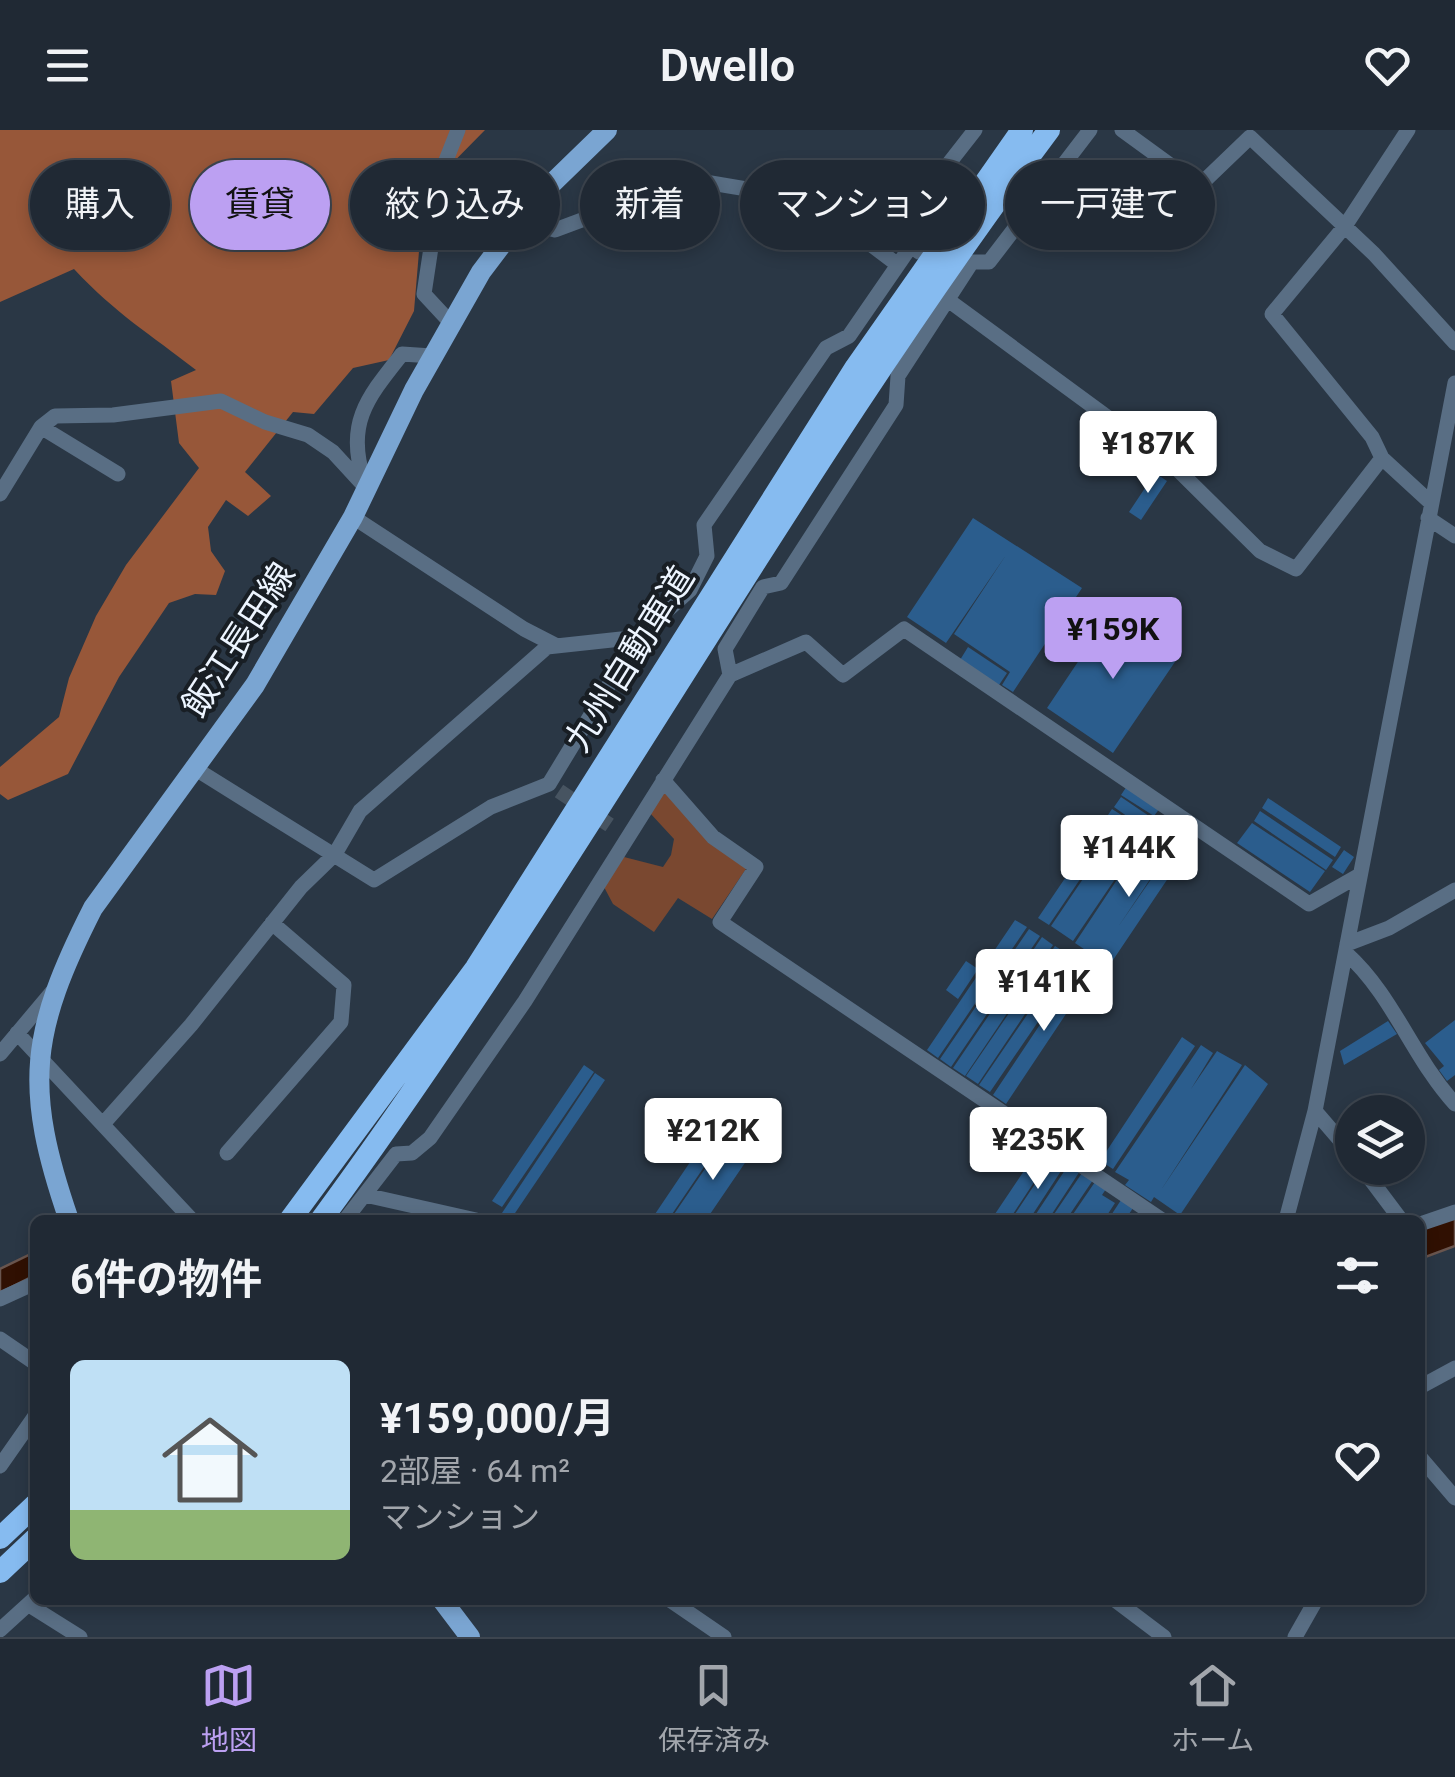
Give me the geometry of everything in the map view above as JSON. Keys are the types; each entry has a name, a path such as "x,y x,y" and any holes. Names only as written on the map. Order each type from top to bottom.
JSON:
{"highway":[{"name":"九州自動車道","path":"985,191 1022,130"},
{"name":"九州自動車道","path":"985,202 1049,130"},
{"name":"九州自動車道","path":"323,1215 476,968 948,250"},
{"name":"九州自動車道","path":"294,1215 384,1115"},
{"path":"0,1538 30,1509"},
{"path":"0,1572 30,1544"}],"main road":[{"name":"飯江長田線","path":"560,179 607,130"},
{"name":"飯江長田線","path":"67,1215 46,1145 36,1090 42,1030 57,986 93,908 255,685 354,517 450,322 499,250"},
{"path":"446,1605 470,1637"}],"street":[{"path":"450,322 424,294 443,168 458,130"},
{"path":"951,160 974,130"},
{"path":"730,676 725,649 763,588 780,583 896,405 898,376 960,280 972,262 989,262 1090,130"},
{"path":"1122,130 1199,186 1250,137 1345,226 1455,344"},
{"path":"1408,130 1345,226 1272,314 1372,437 1382,458 1455,536"},
{"path":"560,228 665,189 706,182 812,200 898,265"},
{"path":"194,768 374,880 491,806 554,787 626,657 628,646 690,590 707,556 704,525 826,348 848,336 908,250"},
{"path":"917,250 960,280"},
{"path":"948,300 1174,466 1260,551 1296,569 1382,458"},
{"path":"367,489 358,464 358,416 402,354 432,356"},
{"path":"1287,1215 1315,1111 1455,383"},
{"path":"0,494 41,427 55,416 221,401 264,422 308,435 333,452 367,489"},
{"path":"41,427 118,474"},
{"path":"354,517 524,629 560,648"},
{"path":"349,1215 396,1154 412,1152 430,1138 525,1001 621,832 663,780 730,676 806,642 843,676 904,629 1310,904 1358,876"},
{"path":"103,1124 334,854 360,810 547,647 621,639 628,646"},
{"path":"663,780 713,837 756,867 720,922 1155,1215"},
{"path":"1347,949 1455,890"},
{"path":"227,1152 341,1022 344,985 272,923"},
{"path":"1347,949 1368,973 1436,1083 1455,1104"},
{"path":"0,1054 57,986"},
{"path":"17,1033 187,1215"},
{"path":"1315,1111 1335,1134"},
{"path":"1375,1185 1397,1215"},
{"path":"365,1194 455,1215"},
{"path":"1425,1222 1455,1212"},
{"path":"0,1299 30,1285"},
{"path":"0,1339 30,1360"},
{"path":"1425,1384 1455,1368"},
{"path":"0,1466 30,1423"},
{"path":"1425,1463 1455,1498"},
{"path":"0,1630 30,1604"},
{"path":"36,1605 80,1637"},
{"path":"677,1605 724,1637"},
{"path":"1121,1605 1164,1637"},
{"path":"1295,1637 1313,1605"}],"shaded area":[{"path":"0,130 485,130 455,160 350,160 350,250 419,250 414,311 389,360 353,368 314,414 293,412 245,472 271,496 248,516 226,500 208,527 211,551 225,571 216,595 195,594 169,603 119,677 68,774 8,800 0,794 0,767 59,717 69,678 96,616 126,565 199,468 179,443 171,381 196,370 119,311 74,269 0,302"},
{"path":"663,791 748,866 712,919 678,898 654,932 613,904 604,887 624,857 663,867 671,855 674,839 650,813"},
{"path":"1455,1216 1455,1246 1425,1257 1425,1227"},
{"path":"30,1254 30,1278 0,1293 0,1269"}],"building":[{"path":"1155,473 1167,481 1141,520 1129,512"},
{"path":"973,518 1082,588 1013,692 1002,685 1010,672 954,634 1006,555 946,643 907,617"},
{"path":"1112,611 1179,656 1113,753 1047,708"},
{"path":"968,647 1007,673 999,685 960,660"},
{"path":"1127,786 1160,808 1154,816 1121,795"},
{"path":"1121,797 1152,818 1145,829 1114,807"},
{"path":"1268,798 1341,847 1335,857 1262,808"},
{"path":"1112,809 1123,816 1049,925 1038,918"},
{"path":"1260,811 1333,860 1326,870 1254,821"},
{"path":"1125,817 1147,832 1073,941 1051,926"},
{"path":"1252,823 1325,871 1310,892 1237,843"},
{"path":"1148,833 1171,848 1118,927 1172,849 1183,856 1109,966 1075,943"},
{"path":"1344,850 1354,857 1343,874 1332,867"},
{"path":"1015,920 1027,927 938,1058 927,1050"},
{"path":"1029,929 1040,936 951,1067 940,1059"},
{"path":"1042,937 1053,945 965,1076 953,1068"},
{"path":"1055,946 1066,953 978,1084 966,1076"},
{"path":"1068,955 1079,962 990,1092 979,1085"},
{"path":"966,961 978,969 958,999 946,990"},
{"path":"1081,963 1094,972 1006,1104 993,1095"},
{"path":"1455,1020 1455,1075 1447,1081 1439,1070 1444,1066 1425,1043"},
{"path":"1388,1021 1397,1034 1344,1065 1340,1051"},
{"path":"1182,1037 1195,1046 1113,1169 1100,1161"},
{"path":"1201,1045 1213,1053 1191,1089 1217,1051 1242,1065 1161,1190 1245,1065 1268,1084 1180,1215 1154,1197 1151,1202 1125,1185 1129,1180 1115,1172"},
{"path":"584,1065 594,1072 502,1207 492,1201"},
{"path":"595,1073 605,1080 514,1215 502,1213"},
{"path":"713,1128 725,1136 671,1215 654,1215"},
{"path":"726,1138 751,1154 709,1215 673,1215"},
{"path":"1038,1150 1050,1158 1012,1215 994,1215"},
{"path":"1051,1160 1063,1168 1032,1215 1014,1215"},
{"path":"1069,1164 1080,1171 1051,1215 1035,1215"},
{"path":"1082,1173 1093,1180 1069,1215 1053,1215"},
{"path":"1095,1182 1106,1189 1102,1195 1115,1203 1107,1215 1072,1215"},
{"path":"1121,1200 1133,1208 1128,1215 1111,1215"}],"tunnel":[{"path":"559,791 614,828"}]}
